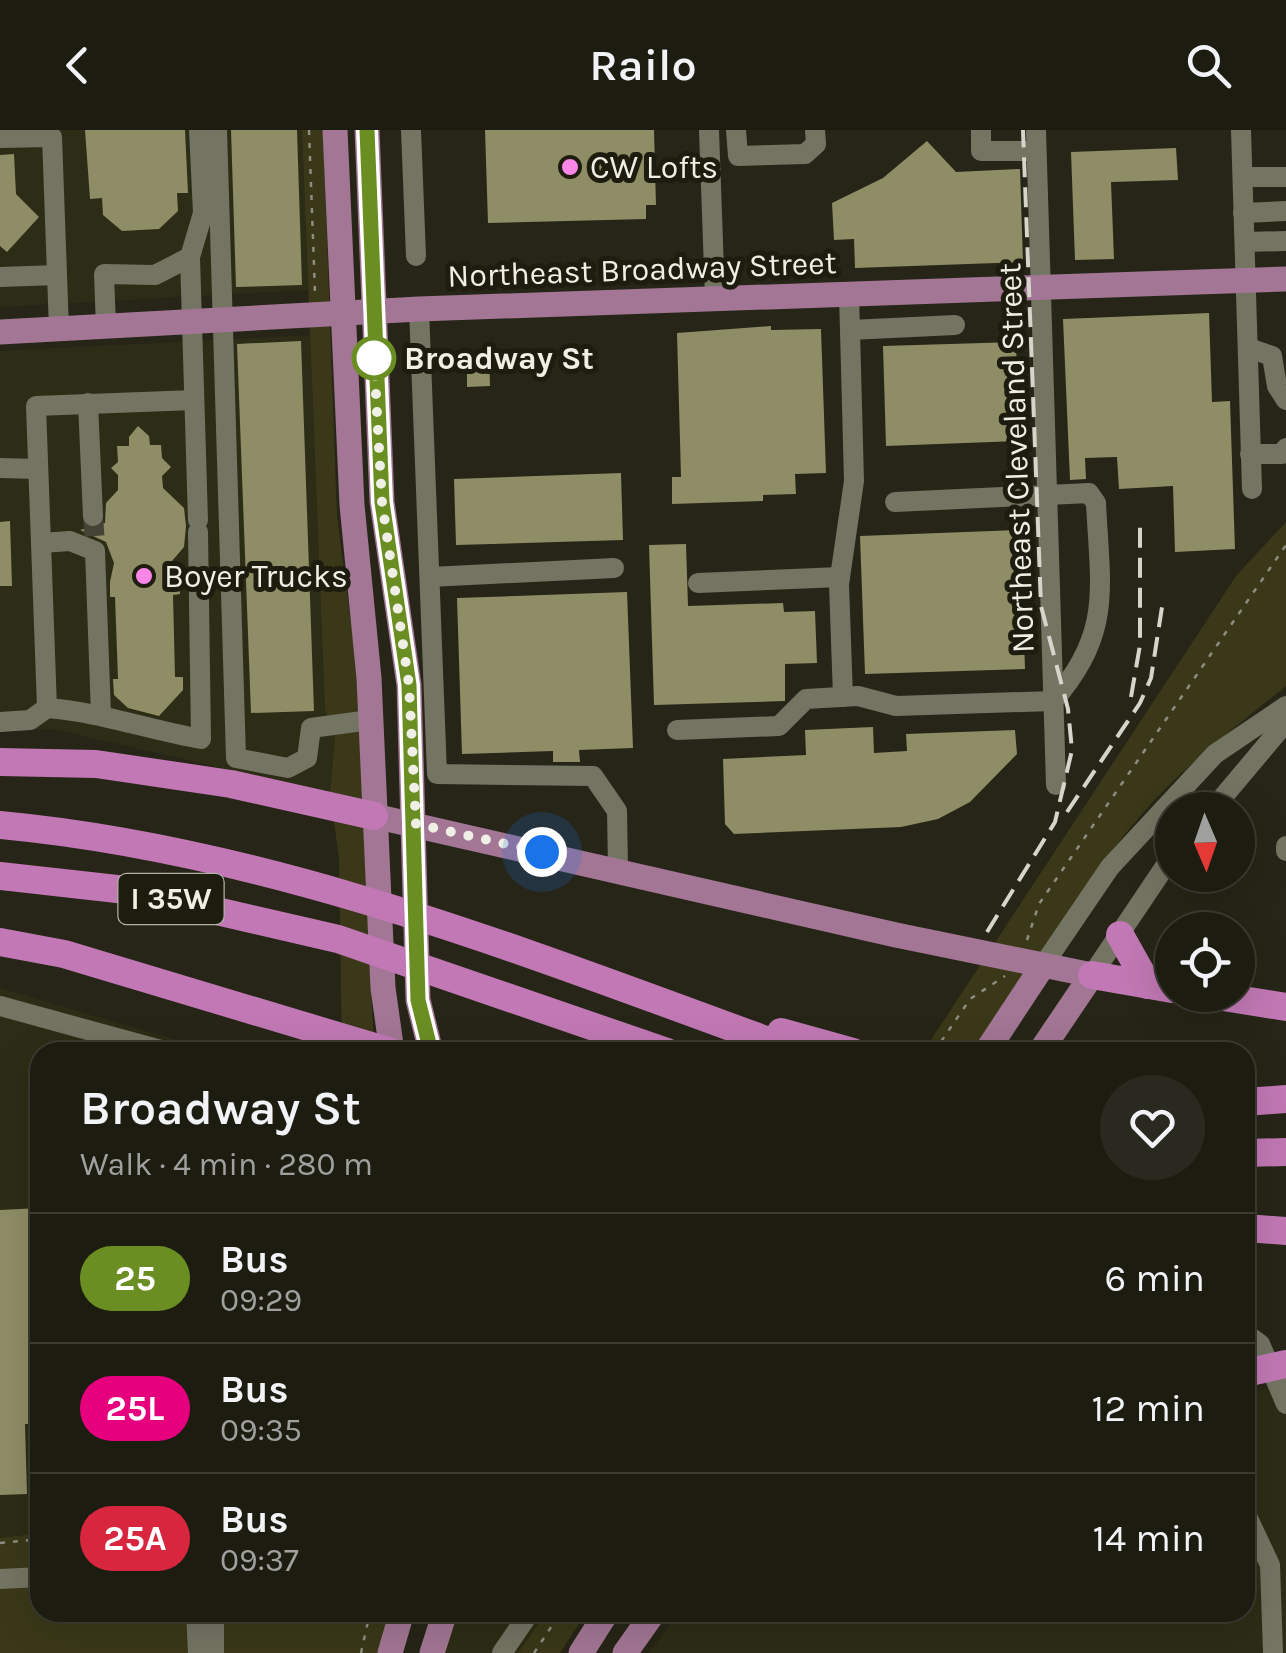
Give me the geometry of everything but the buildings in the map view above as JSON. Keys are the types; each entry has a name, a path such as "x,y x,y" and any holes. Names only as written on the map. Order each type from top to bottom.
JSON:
{"highway":[{"path":"0,762 134,770 231,784 374,816"},
{"name":"I 35W","path":"0,825 126,842 314,886 455,930 771,1042"},
{"name":"I 35W","path":"0,876 126,890 338,939 638,1042"},
{"path":"1120,934 1155,980"},
{"path":"0,942 64,954 359,1042"},
{"path":"1092,975 1155,986"},
{"path":"592,978 818,1042"},
{"path":"1255,1002 1286,1007"},
{"path":"1255,1101 1286,1099"},
{"path":"1255,1153 1286,1152"},
{"path":"1255,1229 1286,1231"},
{"path":"1255,1371 1286,1364"}],"main road":[{"path":"335,130 352,505 370,720 383,988 391,1042"},
{"path":"367,130 382,502 407,666 416,824 418,1000 428,1042"},
{"name":"Northeast Broadway Street","path":"0,332 418,309 1286,279"},
{"path":"374,816 1092,975 1047,1042"},
{"path":"993,1042 1042,967"},
{"path":"390,1653 399,1622"},
{"path":"432,1653 441,1622"},
{"path":"581,1653 601,1622"},
{"path":"632,1647 648,1622"}],"street":[{"path":"0,722 30,720 47,708 101,715 201,739 190,322 190,257 202,212 199,130"},
{"path":"218,130 236,758 288,768 307,758 310,728 370,720"},
{"path":"412,130 416,256"},
{"path":"710,130 715,298"},
{"path":"736,130 738,156 805,154 816,144 816,130"},
{"path":"981,130 981,151 1036,141"},
{"path":"1241,130 1252,489"},
{"path":"0,138 26,134 52,137 59,329"},
{"name":"Northeast Cleveland Street","path":"1036,141 1056,785"},
{"path":"1243,177 1286,176"},
{"path":"1244,213 1286,211"},
{"path":"1244,242 1286,241"},
{"path":"106,327 104,274 155,275 190,257"},
{"path":"0,277 57,275"},
{"path":"843,697 840,578 853,504 849,294"},
{"path":"418,309 437,774 593,776 616,811 618,869"},
{"path":"850,330 955,325"},
{"path":"1249,348 1272,356 1277,386 1286,400"},
{"path":"47,708 36,406 194,400"},
{"path":"88,403 94,516"},
{"path":"1250,454 1282,454 1286,448"},
{"path":"0,468 38,468"},
{"path":"676,730 779,726 806,699 843,697 896,706 1053,701 1085,663 1098,627 1096,503 1089,493 895,502"},
{"path":"41,544 70,541 95,548 101,715"},
{"path":"430,577 614,568"},
{"path":"698,583 840,578"},
{"path":"1042,967 1110,867 1215,754 1286,706"},
{"path":"1227,792 1286,722"},
{"path":"1092,975 1155,882"},
{"path":"0,1006 124,1042"},
{"path":"1255,1340 1286,1404"},
{"path":"1255,1533 1280,1582 1273,1653"},
{"path":"0,1579 30,1578"},
{"path":"196,1622 198,1653"},
{"path":"214,1622 214,1653"},
{"path":"502,1653 523,1622"}],"path":[{"path":"309,130 314,298"},
{"path":"1020,950 1040,904 1286,545"},
{"path":"941,1042 970,999 1001,983 1007,972"},
{"path":"0,1543 30,1540"},
{"path":"361,1653 368,1622"},
{"path":"534,1653 554,1622"}],"shaded area":[{"path":"0,130 302,130 308,290 0,307"},
{"path":"302,130 323,130 337,516 359,685 373,1028 377,1042 342,1042 339,858 330,793 335,737 325,710"},
{"path":"310,335 325,710 335,737 330,793 53,729 0,730 0,351"},
{"path":"1286,522 1286,686 1162,792 1155,792 1155,799 1076,900 982,1042 930,1042 1236,576"},
{"path":"0,988 183,1042 30,1042 30,1534 0,1538"},
{"path":"1286,1380 1286,1653 649,1653 671,1622 1255,1622 1255,1391"},
{"path":"30,1534 30,1622 388,1622 380,1653 0,1653 0,1538"},
{"path":"454,1622 540,1622 518,1653 444,1653"},
{"path":"540,1622 580,1622 560,1653 518,1653"}],"tunnel":[{"path":"93,516 95,544"}],"railway":[{"path":"987,932 1055,822 1072,750 1068,709 1041,606 1023,130"},
{"path":"1131,697 1140,645 1140,523"},
{"path":"1067,812 1140,703 1151,678 1162,607"}],"bus line":[{"name":"25","path":"367,130 382,502 409,685 416,824 418,1000 427,1042"}],"place":[{"name":"CW Lofts","path":"570,167"},
{"name":"Broadway St","path":"374,358"},
{"name":"Boyer Trucks","path":"144,576"}],"route":[{"path":"374,358 382,502 409,685 416,824 542,852"}]}
